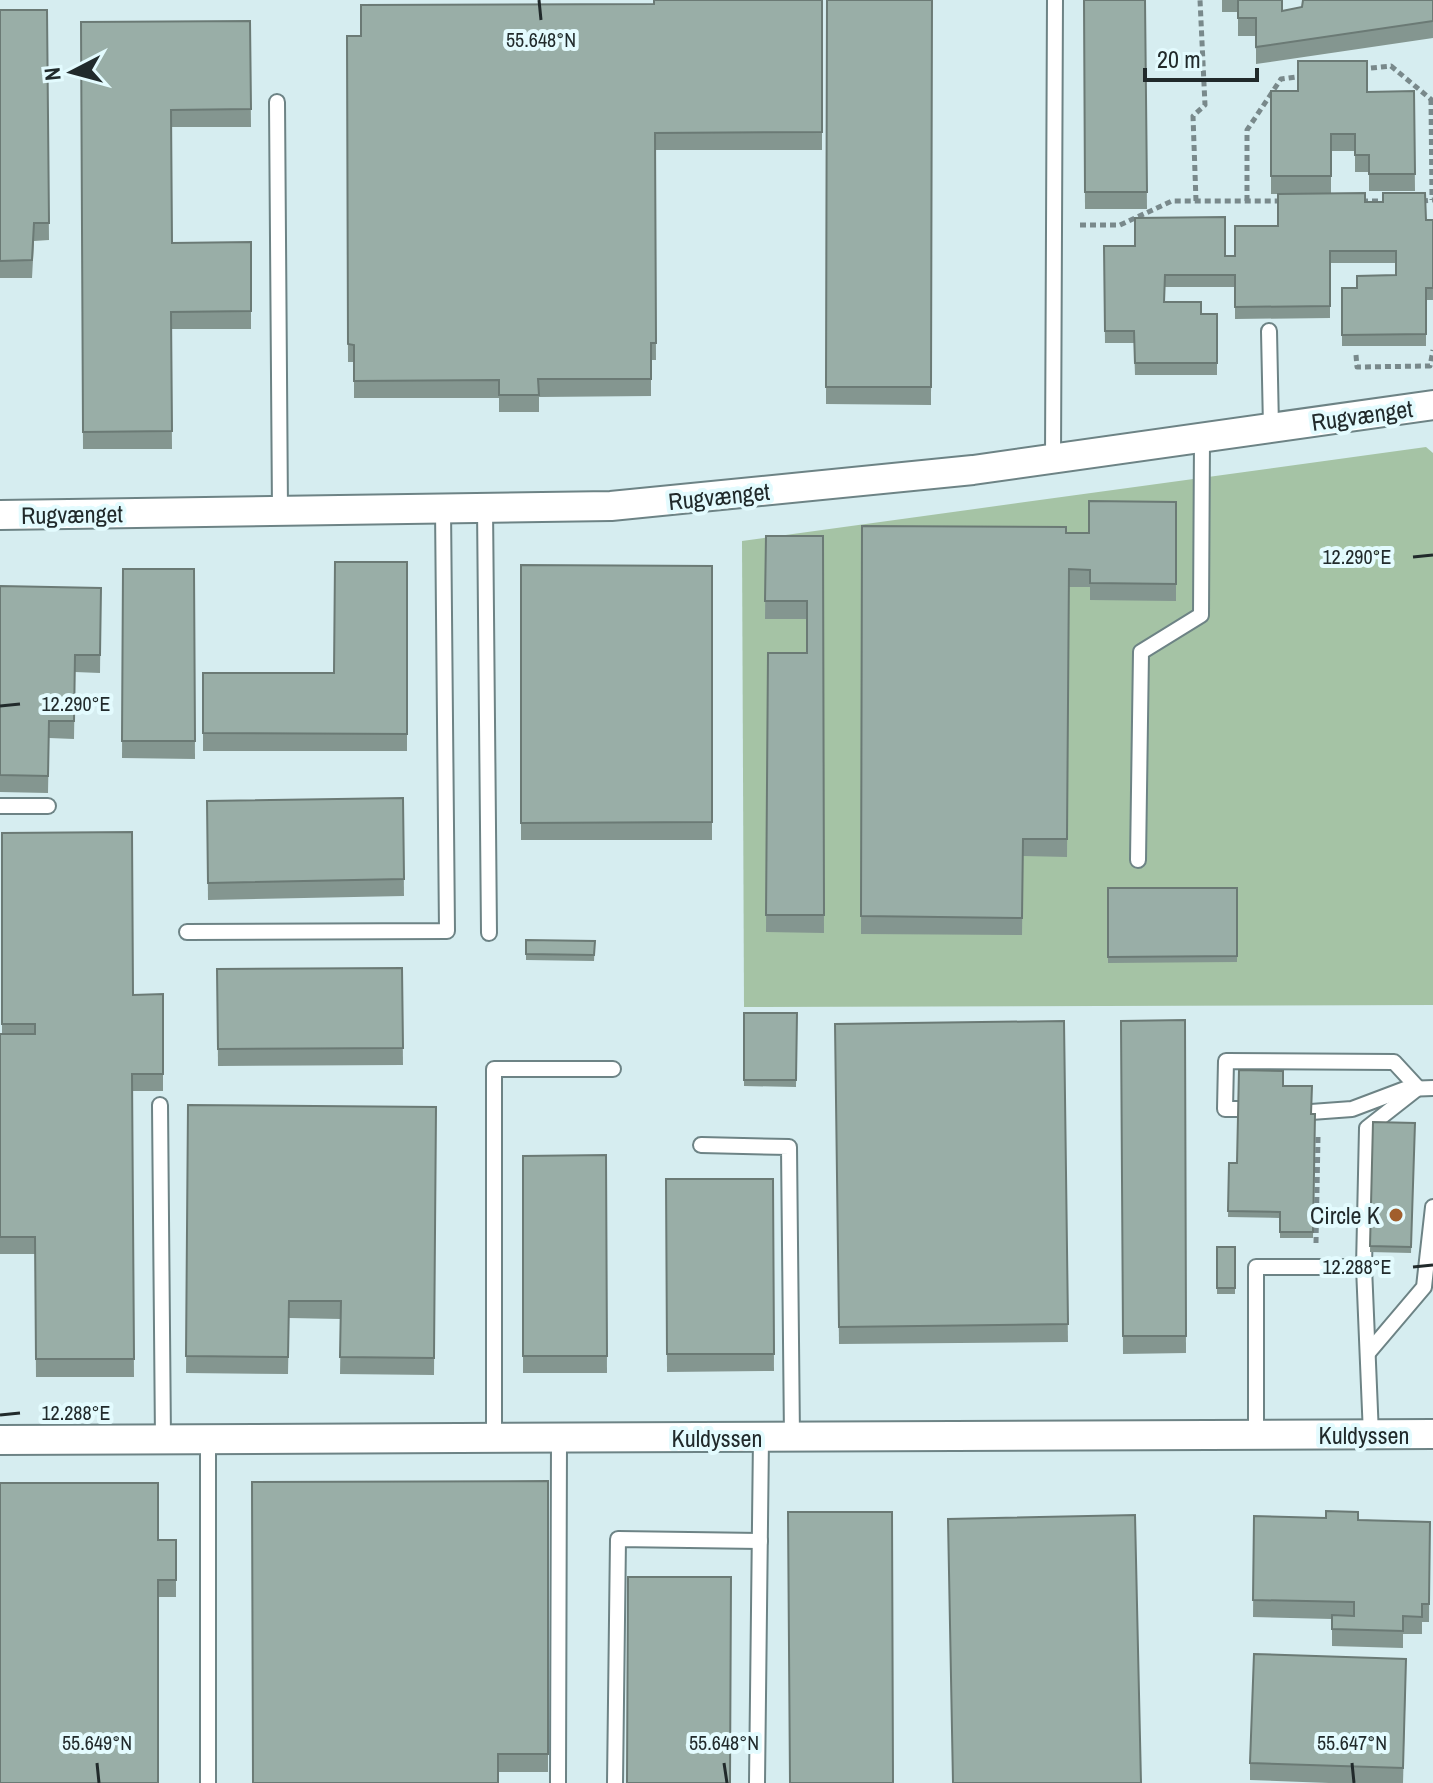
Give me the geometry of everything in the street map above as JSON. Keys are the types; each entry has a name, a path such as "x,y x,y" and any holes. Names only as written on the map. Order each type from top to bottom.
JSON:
{"street":[{"name":"Rugvænget","path":"0,515 611,506 1053,460 1433,405"},
{"name":"Kuldyssen","path":"0,1440 1433,1434"}],"lane":[{"path":"1053,460 1055,0"},
{"path":"277,102 280,512"},
{"path":"1269,331 1271,427"},
{"path":"1138,860 1141,652 1201,615 1202,439"},
{"path":"485,507 489,933"},
{"path":"187,932 447,931 443,508"},
{"path":"0,806 48,806"},
{"path":"1238,1109 1225,1109 1226,1061 1394,1062 1426,1088"},
{"path":"494,1438 494,1069 613,1069"},
{"path":"1311,1112 1352,1109 1405,1089 1426,1088"},
{"path":"1371,1435 1364,1267 1367,1128 1426,1088"},
{"path":"160,1105 163,1440"},
{"path":"701,1145 789,1147 792,1437"},
{"path":"1368,1353 1424,1287 1433,1207"},
{"path":"1256,1435 1256,1267 1364,1267"},
{"path":"757,1783 761,1437"},
{"path":"558,1783 559,1439"},
{"path":"208,1440 208,1783"},
{"path":"615,1783 618,1539 760,1541"}],"path":[{"path":"1196,201 1193,116 1205,105 1200,0"},
{"path":"1360,69 1391,66 1432,100 1432,201 1417,201"},
{"path":"1247,201 1247,130 1281,79 1312,75"},
{"path":"1055,225 1120,225 1172,201 1294,201"},
{"path":"1355,201 1401,201"},
{"path":"1356,355 1357,367 1430,366 1433,350"},
{"path":"1315,1267 1318,1128"}],"green space":[{"path":"1426,447 1433,453 1433,1005 744,1007 742,541"}],"building":[{"path":"654,0 822,0 822,132 655,133 656,343 651,343 651,379 538,379 539,395 499,395 499,380 354,381 354,345 348,344 347,36 361,36 361,5 654,4"},
{"path":"827,0 932,0 931,387 826,387"},
{"path":"1084,0 1145,0 1147,192 1085,192"},
{"path":"1238,0 1282,0 1282,11 1302,7 1303,0 1433,0 1433,21 1256,47 1256,18 1238,18"},
{"path":"0,10 47,10 49,223 34,223 32,260 0,261"},
{"path":"250,21 251,109 171,110 172,243 251,242 251,311 171,312 172,431 83,432 81,22"},
{"path":"1298,61 1367,61 1367,92 1414,91 1415,174 1369,174 1369,155 1355,155 1355,134 1331,134 1331,176 1271,176 1271,91 1298,91"},
{"path":"1365,193 1365,202 1383,202 1383,193 1425,193 1426,220 1433,220 1433,288 1426,288 1426,334 1342,335 1342,288 1357,288 1357,276 1396,275 1396,251 1330,251 1330,306 1235,307 1235,275 1165,275 1164,302 1201,302 1201,314 1217,314 1217,363 1135,363 1134,331 1105,331 1104,246 1135,246 1135,218 1225,217 1225,256 1235,256 1235,226 1278,226 1278,194"},
{"path":"1089,501 1176,502 1176,584 1090,583 1090,570 1069,569 1067,839 1023,839 1022,918 861,916 862,526 1066,527 1066,533 1089,533"},
{"path":"766,536 823,536 824,915 766,915 768,653 807,653 807,601 765,601"},
{"path":"335,562 407,562 407,734 203,733 203,673 334,673"},
{"path":"521,565 712,566 712,822 521,823"},
{"path":"123,569 194,569 195,741 122,741"},
{"path":"0,586 101,588 100,655 75,655 74,721 49,721 48,776 0,775"},
{"path":"403,798 404,879 208,883 207,801"},
{"path":"132,832 133,995 163,994 163,1074 132,1074 134,1359 36,1359 35,1237 0,1237 0,1034 35,1034 35,1024 2,1024 2,833"},
{"path":"1108,888 1237,888 1237,956 1108,957"},
{"path":"526,940 595,941 594,955 526,954"},
{"path":"402,968 403,1048 218,1049 217,969"},
{"path":"744,1013 797,1013 796,1080 744,1080"},
{"path":"1185,1020 1186,1336 1123,1336 1121,1021"},
{"path":"1064,1021 1068,1324 839,1327 835,1024"},
{"path":"1239,1070 1283,1071 1283,1086 1312,1086 1311,1114 1315,1114 1313,1232 1280,1232 1280,1212 1228,1211 1229,1163 1237,1163"},
{"path":"188,1105 436,1107 434,1358 340,1357 341,1301 289,1301 288,1357 186,1356"},
{"path":"1373,1122 1415,1123 1411,1247 1370,1246"},
{"path":"606,1155 607,1356 523,1356 523,1156"},
{"path":"666,1179 773,1179 774,1354 667,1354"},
{"path":"1217,1247 1235,1247 1235,1288 1217,1288"},
{"path":"548,1481 548,1754 498,1754 498,1783 253,1783 252,1482"},
{"path":"0,1483 158,1483 158,1540 176,1540 176,1580 158,1580 158,1783 0,1783"},
{"path":"1326,1511 1358,1512 1358,1520 1430,1522 1429,1604 1422,1604 1422,1617 1403,1616 1403,1631 1332,1629 1332,1615 1354,1616 1354,1602 1253,1600 1254,1516 1326,1518"},
{"path":"788,1512 892,1512 893,1783 790,1783"},
{"path":"1135,1515 1141,1783 953,1783 948,1519"},
{"path":"628,1577 731,1577 730,1783 627,1783"},
{"path":"1254,1654 1406,1659 1403,1768 1250,1763"}],"place":[{"name":"Circle K","path":"1396,1215"}]}
